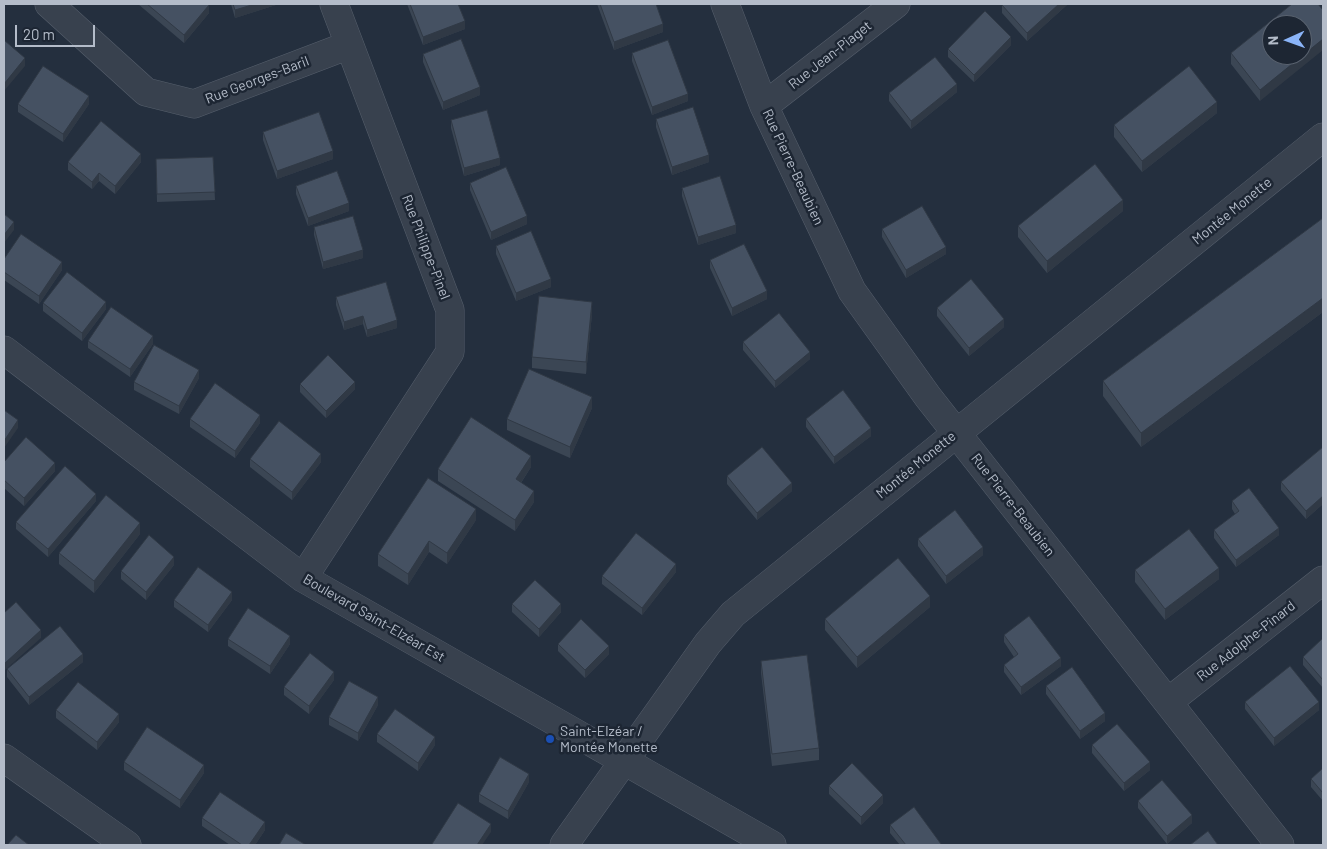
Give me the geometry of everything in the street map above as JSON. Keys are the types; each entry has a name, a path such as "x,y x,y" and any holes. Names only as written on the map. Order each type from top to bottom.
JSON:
{"street":[{"name":"Rue Georges-Baril","path":"49,4 146,92 194,104 349,45"},
{"name":"Rue Philippe-Pinel","path":"303,578 450,352 450,310 334,4"},
{"name":"Rue Pierre-Beaubien","path":"725,4 764,106 852,291 928,397 1280,845"},
{"name":"Rue Jean-Piaget","path":"764,106 896,4"},
{"name":"Montée Monette","path":"564,845 708,643 733,614 1323,137"},
{"name":"Boulevard Saint-Elzéar Est","path":"4,350 303,578 772,845"},
{"name":"Rue Adolphe-Pinard","path":"1168,702 1323,580"},
{"path":"4,758 127,845"}],"building":[{"path":"147,4 208,4 209,5 184,35"},
{"path":"233,4 255,4 235,10"},
{"path":"410,4 458,4 465,21 423,37"},
{"path":"600,4 656,4 663,24 614,42"},
{"path":"1059,4 1027,33 1002,5"},
{"path":"1292,4 1318,4 1323,10 1323,39 1312,48 1312,15 1278,15"},
{"path":"985,11 1011,37 974,75 948,49"},
{"path":"1262,28 1262,65 1291,65 1260,90 1231,53"},
{"path":"461,39 480,87 443,102 423,54"},
{"path":"4,40 25,58 4,84"},
{"path":"668,40 688,94 652,107 632,53"},
{"path":"935,57 957,84 911,121 889,93"},
{"path":"43,66 89,96 63,134 18,104"},
{"path":"1189,66 1217,102 1142,161 1114,125"},
{"path":"693,107 709,155 672,167 656,119"},
{"path":"487,110 500,158 464,168 451,120"},
{"path":"319,112 333,151 277,171 263,132"},
{"path":"101,121 141,154 115,186 99,173 92,182 68,162"},
{"path":"213,157 215,192 157,194 156,159"},
{"path":"1095,164 1123,200 1047,261 1018,226"},
{"path":"506,167 527,216 491,232 470,183"},
{"path":"337,171 349,203 308,218 296,186"},
{"path":"720,176 736,225 698,237 682,188"},
{"path":"922,206 946,247 906,270 882,229"},
{"path":"4,214 14,222 4,235"},
{"path":"353,216 363,250 323,262 314,227"},
{"path":"1323,218 1323,298 1141,433 1103,381"},
{"path":"531,231 551,279 516,293 496,246"},
{"path":"21,234 62,262 39,296 4,272 4,259"},
{"path":"744,244 767,291 732,308 710,260"},
{"path":"67,272 106,302 82,333 43,303"},
{"path":"971,279 1004,319 969,348 937,308"},
{"path":"386,282 397,320 367,330 363,316 344,322 336,297"},
{"path":"539,296 592,302 586,362 532,357"},
{"path":"111,307 153,336 130,369 88,341"},
{"path":"779,313 810,352 775,381 743,342"},
{"path":"154,345 199,370 179,406 134,382"},
{"path":"328,355 355,382 326,411 300,384"},
{"path":"529,369 592,397 570,447 507,419"},
{"path":"215,383 260,415 235,451 190,419"},
{"path":"843,390 871,428 834,457 806,419"},
{"path":"4,410 18,420 4,441"},
{"path":"471,417 531,456 516,479 534,491 515,520 438,469"},
{"path":"279,421 321,454 292,492 250,459"},
{"path":"26,437 55,463 24,498 4,480 4,462"},
{"path":"762,447 792,483 757,513 727,476"},
{"path":"1323,447 1323,496 1306,511 1281,482"},
{"path":"65,466 96,494 48,549 16,522"},
{"path":"428,478 476,509 447,553 429,541 408,574 378,554"},
{"path":"1249,488 1279,528 1236,560 1214,530 1239,511 1232,501"},
{"path":"106,495 140,523 94,581 59,553"},
{"path":"955,510 983,547 946,576 918,539"},
{"path":"1189,529 1219,568 1165,609 1135,570"},
{"path":"636,533 676,564 642,608 602,576"},
{"path":"149,535 174,557 146,592 121,571"},
{"path":"898,558 930,596 857,657 825,619"},
{"path":"198,567 232,592 208,625 174,600"},
{"path":"535,580 561,604 539,629 512,604"},
{"path":"16,602 41,630 4,664 4,613"},
{"path":"248,608 290,636 270,666 228,639"},
{"path":"1029,616 1061,658 1021,687 1004,665 1018,654 1004,635"},
{"path":"581,619 609,646 585,670 558,644"},
{"path":"60,626 83,654 29,697 7,669"},
{"path":"1323,638 1323,680 1303,657"},
{"path":"310,653 334,672 309,706 284,687"},
{"path":"807,655 819,748 772,754 761,661"},
{"path":"1290,666 1319,702 1274,738 1245,702"},
{"path":"1072,667 1105,713 1080,731 1046,686"},
{"path":"349,681 378,697 358,733 329,717"},
{"path":"78,682 119,714 97,742 56,710"},
{"path":"395,709 435,737 418,763 377,734"},
{"path":"1117,724 1150,762 1124,783 1092,745"},
{"path":"147,727 204,765 180,800 124,762"},
{"path":"500,757 529,774 508,811 479,794"},
{"path":"852,763 883,795 861,817 829,786"},
{"path":"1323,768 1323,793 1311,779"},
{"path":"1162,780 1192,815 1167,836 1138,801"},
{"path":"220,792 265,822 249,845 242,845 202,818"},
{"path":"458,803 491,824 477,845 432,844"},
{"path":"914,807 941,844 906,845 890,825"},
{"path":"1208,831 1218,845 1190,845"},
{"path":"286,833 306,845 279,845"},
{"path":"16,835 29,845 7,845"}],"place":[{"name":"Saint-Elzéar / Montée Monette","path":"550,739"}]}
